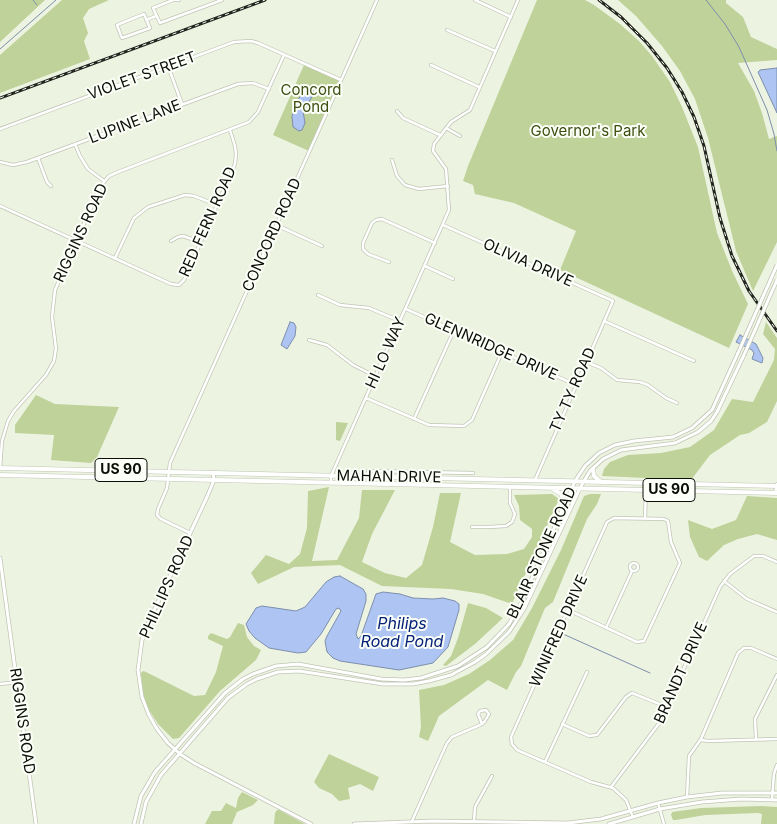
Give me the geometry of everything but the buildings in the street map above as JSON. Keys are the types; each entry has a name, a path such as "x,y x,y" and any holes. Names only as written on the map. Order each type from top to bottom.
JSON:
{"main road":[{"name":"BLAIR STONE ROAD","path":"134,824 138,806 146,787 156,772 225,692 243,679 264,669 288,664 298,664 381,679 404,680 420,678 448,670 476,655 494,641 522,603 575,481 585,466 592,459 613,446 625,442 673,437 692,428 712,410 777,265"},
{"name":"BLAIR STONE ROAD","path":"141,824 146,802 155,784 228,698 247,684 267,675 289,670 383,684 413,684 440,679 475,662 500,642 518,620 542,574 580,488 593,469 603,459 613,454 633,448 675,443 690,437 711,421 723,403 777,280"},
{"path":"724,384 730,387"},
{"path":"673,437 675,443"},
{"path":"613,446 613,454"},
{"name":"MAHAN DRIVE","path":"0,468 777,485"},
{"path":"52,476 54,469"},
{"path":"593,469 594,476 601,482"},
{"path":"107,478 108,470"},
{"path":"213,472 214,480"},
{"path":"271,474 272,481"},
{"name":"MAHAN DRIVE","path":"0,475 776,493"},
{"name":"PHILLIPS ROAD","path":"214,480 146,628 138,659 139,686 146,708 157,729 175,750 199,766 311,824"},
{"path":"734,485 734,492"},
{"path":"551,488 561,494 565,504"},
{"name":"RIGGINS ROAD","path":"0,558 36,824"},
{"path":"354,824 412,821 474,821 562,824 590,821 658,802 687,797 722,793 775,793"},
{"path":"609,824 660,809 702,802 777,800"}],"street":[{"path":"179,0 173,0 153,8 160,23 222,0"},
{"name":"CONCORD ROAD","path":"190,533 158,516 157,512 166,493 168,472 172,459 377,0"},
{"path":"475,0 511,17"},
{"path":"397,111 403,118 440,135 446,128 470,110 518,0"},
{"path":"144,14 146,20 150,28 122,38 117,25 144,14"},
{"path":"146,20 156,16"},
{"path":"447,30 495,52"},
{"name":"VIOLET STREET","path":"0,129 234,42 258,43 341,80"},
{"name":"RIGGINS ROAD","path":"0,468 2,441 8,421 14,411 46,375 54,361 56,348 52,317 57,283 100,186 118,172 252,120 258,112 284,55"},
{"path":"432,65 479,87"},
{"path":"168,66 182,104"},
{"name":"LUPINE LANE","path":"0,162 16,164 38,158 244,82 269,89"},
{"path":"446,128 460,136"},
{"name":"RED FERN ROAD","path":"115,258 172,284 179,284 184,280 235,164 235,146 230,130"},
{"name":"HI LO WAY","path":"331,483 332,476 449,210 445,167 433,151 434,144 440,135"},
{"path":"75,144 88,169 104,182"},
{"path":"38,158 47,182 51,186"},
{"path":"392,160 397,176 405,185 419,188 448,186"},
{"path":"0,206 115,258 131,222 144,209 185,195 194,196 217,205"},
{"path":"389,262 368,254 363,250 363,244 372,223 376,220 382,219 435,243"},
{"name":"OLIVIA DRIVE","path":"443,225 613,301"},
{"path":"276,226 322,246"},
{"path":"171,241 183,236 200,242"},
{"path":"425,266 453,279"},
{"path":"318,295 340,305 369,308 400,321"},
{"name":"TY TY ROAD","path":"535,480 613,301"},
{"name":"GLENNRIDGE DRIVE","path":"406,309 576,385"},
{"path":"604,320 694,361"},
{"path":"414,419 454,330"},
{"path":"309,340 327,346 353,365 376,376"},
{"path":"366,398 414,419 434,425 466,425 472,420 502,352"},
{"path":"586,362 601,368 617,380 640,382 648,385 676,403"},
{"path":"368,471 474,473"},
{"path":"402,472 403,485"},
{"path":"437,486 438,472"},
{"path":"776,493 777,485"},
{"path":"472,526 489,528 506,526 512,522 515,514 510,503 510,487"},
{"path":"568,610 637,642 642,642 647,637 680,563 672,542 669,523 664,519 645,518 646,490"},
{"name":"WINIFRED DRIVE","path":"545,762 518,750 512,744 511,737 610,519 645,518"},
{"name":"BRANDT DRIVE","path":"611,787 656,729 715,596 724,581 742,565 757,556 763,556 777,562"},
{"path":"606,628 632,571"},
{"path":"724,581 747,599 777,612"},
{"path":"687,797 689,756 701,739 740,650 751,648 777,659"},
{"path":"587,672 545,762 591,782 611,787 622,796 633,817"},
{"path":"756,739 756,719 777,675"},
{"path":"0,684 17,682"},
{"path":"562,724 589,736 597,735 626,697 632,693 667,707"},
{"path":"412,821 447,743 455,736 482,724 488,716 486,710 480,711 478,714 482,724"},
{"path":"701,739 708,741 777,739"},
{"path":"772,799 775,793 774,774 777,765"},
{"path":"474,821 477,802 492,776"},
{"path":"658,802 664,824"}],"green space":[{"path":"0,0 45,0 0,42"},
{"path":"62,0 109,0 89,9 83,18 88,33 84,41 90,59 0,93 0,55"},
{"name":"Governor's Park","path":"537,0 585,0 594,5 639,41 670,82 698,147 717,233 748,304 729,348 560,270 576,231 514,203 475,194 473,185 463,181"},
{"path":"618,0 726,0 726,3 743,17 751,37 777,49 777,60 738,63 754,91 769,139 777,136 777,242 753,291 736,251 708,138 695,99 680,71 662,46 636,16"},
{"name":"Concord Pond","path":"304,65 340,81 309,151 273,135"},
{"path":"766,322 777,338 777,401 767,422 749,433 740,435 710,455 691,480 602,476 604,469 610,462 628,455 661,453 690,447 714,430 732,399 753,402 774,360 775,349 763,334"},
{"path":"36,395 55,404 119,407 97,457 91,463 51,460 54,435 15,433 15,425"},
{"path":"336,422 348,423 340,441 336,440"},
{"path":"329,487 312,561 337,560 359,518 362,490 395,490 372,534 362,562 385,573 406,578 422,565 440,493 461,493 450,542 475,555 507,554 524,549 532,537 532,529 520,520 519,506 514,495 552,494 559,499 512,604 483,594 451,589 382,586 340,565 294,567 258,584 251,573 266,555 289,564 300,554 307,528 308,491"},
{"path":"601,494 587,519 553,602 545,608 521,666 507,690 488,680 439,716 428,741 419,737 421,727 419,690 444,685 469,674 490,660 513,640 532,608 561,550 584,496"},
{"path":"747,496 777,498 777,540 757,534 724,545 707,561 699,557 690,537 688,520 712,529 736,520"},
{"path":"468,603 486,608 503,618 475,644 446,666 443,665 451,656"},
{"path":"238,623 244,625 247,637 254,646 261,650 256,660 220,691 179,738 173,739 158,724 149,710 143,694 141,673 143,671 146,672 194,696 205,695 216,672 223,646 208,639 208,636 211,633 227,639"},
{"path":"329,754 379,777 373,791 360,784 348,788 350,799 339,801 332,794 319,788 314,782"},
{"path":"242,792 258,800 253,805 237,812 232,824 205,824 212,811 221,811 226,803 236,808 238,798"},
{"path":"777,807 777,824 761,824 762,814 758,813 705,815 676,820 673,820 671,815 672,812 701,808"},
{"path":"277,810 279,810 305,824 274,824"}],"water":[{"path":"777,68 777,113 758,72 760,70"},
{"path":"307,87 315,92 303,111 305,123 302,130 299,131 293,127 292,116 297,101"},
{"path":"290,322 294,323 296,327 295,336 287,349 281,345"},
{"path":"740,335 756,344 763,358 762,363 752,359 754,353 752,350 736,342"},
{"name":"Philips Road Pond","path":"340,576 363,589 366,594 366,601 356,634 358,639 361,636 376,594 383,592 413,598 443,598 459,604 448,647 433,663 399,670 340,661 333,658 327,652 325,641 341,611 339,608 336,609 321,634 306,652 298,653 269,648 249,631 246,624 256,608 262,606 296,611 305,607 326,582"}],"waterway":[{"path":"33,0 37,5"},
{"path":"0,49 56,0"},
{"path":"706,0 725,24 739,47 767,110 777,151"},
{"path":"563,634 650,673"}],"railway":[{"path":"0,98 265,0"},
{"path":"599,0 621,17 647,43 667,68 682,92 694,117 704,146 720,218 732,256 749,291 777,331"}]}
